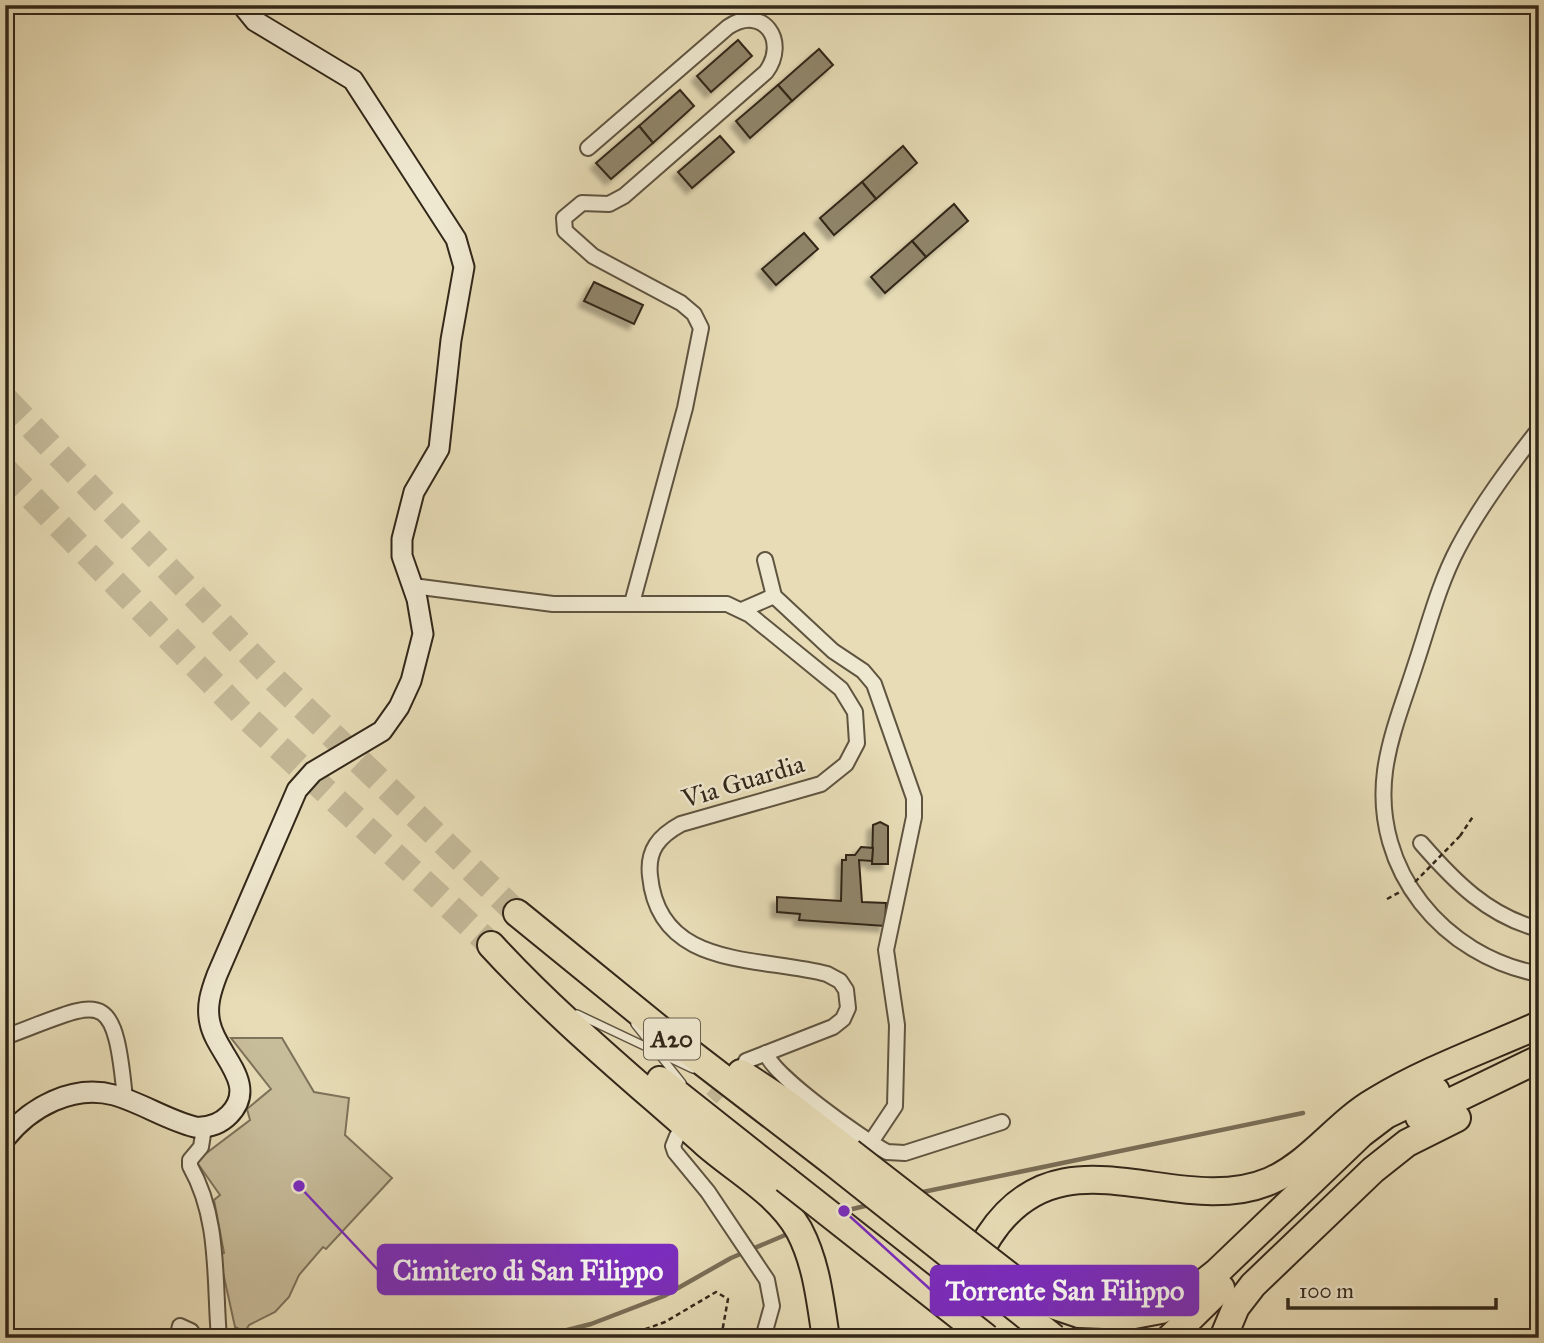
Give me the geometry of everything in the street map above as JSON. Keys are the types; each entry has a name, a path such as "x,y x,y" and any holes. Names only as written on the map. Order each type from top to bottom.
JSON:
{"highway":[{"name":"A20","path":"517,913 740,1091 851,1152 1054,1338"},
{"path":"551,940 616,978 717,1057 785,1102 1029,1291 1055,1306 1079,1314 1129,1316 1161,1310 1183,1299 1203,1285 1373,1124 1539,1041"},
{"name":"A20","path":"781,1190 713,1122 491,945 540,999 727,1161 781,1190 987,1338"},
{"path":"972,1338 967,1301 977,1258 999,1223 1038,1192 1062,1183 1089,1178 1224,1191 1267,1182 1295,1167 1374,1101 1539,1025"},
{"path":"1170,1338 1381,1137 1539,1059"},
{"path":"1223,1338 1236,1307 1253,1285 1373,1170 1407,1143 1539,1076"},
{"path":"781,1190 790,1217 805,1243 816,1273 826,1338"}],"street":[{"path":"5,1139 25,1117 56,1100 92,1093 125,1099 186,1125 204,1128 228,1116 240,1100 241,1093 238,1078 209,1020 209,1002 217,975 297,790 313,772 374,737 391,720 405,696 422,634 413,586 402,556 402,539 414,492 439,449 451,340 463,276 463,256 456,239 361,89 339,69 255,20 242,5"},
{"path":"588,148 738,21 756,20 770,31 776,46 775,55 766,72 624,196 609,204 582,203 564,218 565,231 579,245 604,262 681,303 694,314 701,328 685,408 632,603"},
{"path":"1539,429 1474,522 1445,577 1389,753 1384,806 1389,843 1395,860 1415,897 1435,920 1460,941 1486,957 1539,974"},
{"path":"765,560 774,596 824,643 870,678 882,701 914,798 914,817 886,950 897,1025 895,1106 851,1152"},
{"name":"Via Guardia","path":"413,586 553,604 718,603 742,610 841,689 852,704 858,720 857,743 851,757 829,779 681,824 664,834 651,853 650,880 656,903 671,928 686,941 724,955 827,974 844,985 848,1008 838,1024 747,1061"},
{"path":"742,610 774,596"},
{"path":"1421,843 1451,877 1483,904 1514,921 1539,929"},
{"path":"5,1037 82,1009 97,1010 106,1015 116,1031 125,1099"},
{"path":"765,1053 769,1063 851,1152 905,1153 1002,1122"},
{"path":"204,1128 201,1147 190,1160 190,1166 207,1203 214,1241 219,1338"},
{"path":"677,1136 673,1146 675,1152 730,1224 767,1280 772,1306 763,1338"},
{"path":"177,1338 180,1326 191,1331 195,1338"}],"lane":[{"path":"603,984 713,1122"},
{"path":"577,1014 740,1091"}],"path":[{"path":"1415,882 1460,836 1474,815"},
{"path":"1387,899 1402,892"},
{"path":"621,1338 665,1322 716,1292 728,1299 721,1338"}],"shaded area":[{"path":"231,1038 282,1038 314,1092 349,1098 345,1135 392,1178 326,1249 323,1247 299,1275 289,1297 275,1312 249,1325 245,1332 235,1327 219,1254 224,1253 214,1200 220,1195 196,1161 250,1120 247,1109 271,1089"}],"building":[{"path":"738,40 752,56 711,92 697,76"},
{"path":"819,49 833,65 792,101 778,85"},
{"path":"778,85 792,101 750,138 736,121"},
{"path":"680,90 694,106 653,143 639,126"},
{"path":"639,126 653,143 611,179 596,163"},
{"path":"720,136 734,152 692,188 678,172"},
{"path":"903,146 917,163 876,199 862,182"},
{"path":"862,182 876,199 834,235 820,218"},
{"path":"954,204 968,221 926,257 912,241"},
{"path":"804,233 818,249 776,285 762,269"},
{"path":"912,241 926,257 885,293 871,277"},
{"path":"594,282 643,305 634,324 584,301"},
{"path":"880,822 888,826 888,864 872,864 873,825"},
{"path":"861,847 873,848 872,861 859,860 862,902 886,903 885,926 799,920 800,914 777,912 777,897 841,901 842,860 846,860 846,855 855,855"}],"waterway":[{"path":"918,1193 1303,1113"},
{"path":"840,1212 869,1205"},
{"path":"536,1338 591,1324 664,1296 731,1258 790,1233"}],"tunnel":[{"path":"5,399 277,682 517,913"},
{"path":"5,470 242,713 491,945"},
{"path":"697,1114 731,1078"}],"place":[{"name":"Cimitero di San Filippo","path":"299,1186"},
{"name":"Torrente San Filippo","path":"844,1211"}]}
